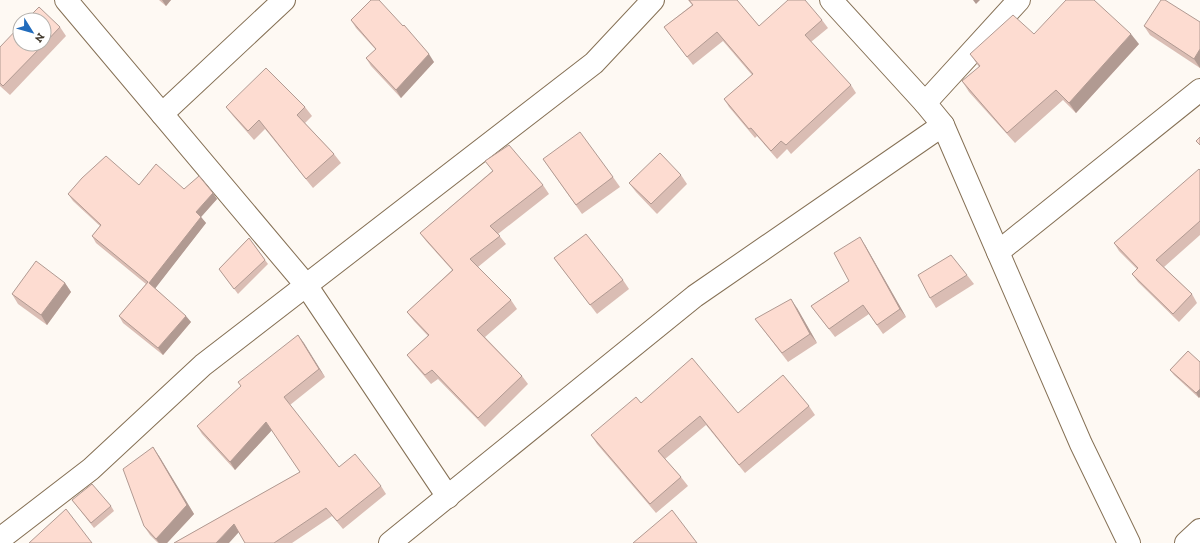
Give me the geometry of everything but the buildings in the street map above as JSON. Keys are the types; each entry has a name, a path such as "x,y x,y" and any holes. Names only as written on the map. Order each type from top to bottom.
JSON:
{"street":[{"path":"66,0 306,285 448,497"},
{"path":"162,114 284,0"},
{"path":"0,539 91,469 203,365 594,63 653,0"},
{"path":"831,0 925,103 943,125 1081,444 1129,543"},
{"path":"925,103 1019,0"},
{"path":"998,252 1200,90"},
{"path":"390,543 695,296 943,125"},
{"path":"1186,543 1200,530"}]}
